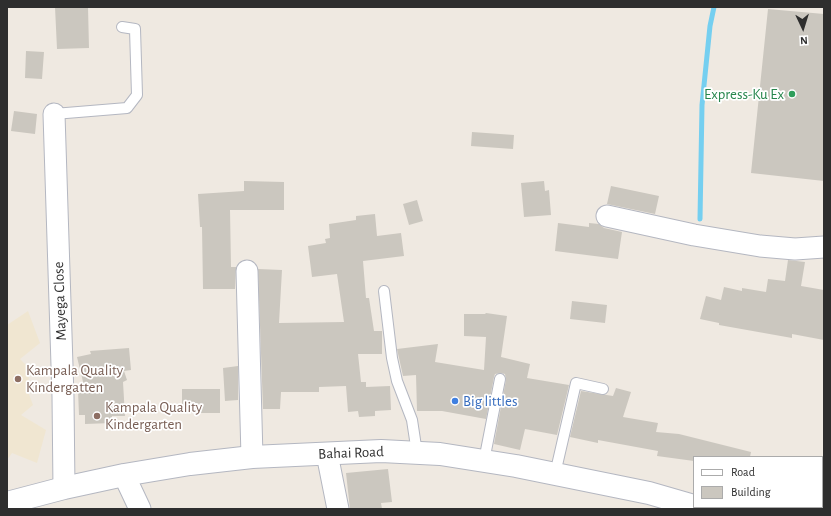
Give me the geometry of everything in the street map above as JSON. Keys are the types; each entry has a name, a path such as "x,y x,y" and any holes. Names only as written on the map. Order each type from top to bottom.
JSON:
{"street":[{"name":"Mayega Close","path":"54,114 63,397 64,488"},
{"path":"607,216 694,235 760,246 795,249 824,247"},
{"path":"247,271 252,457"},
{"name":"Bahai Road","path":"7,503 64,488 124,475 190,464 252,457 381,452 440,454 484,461 649,493 693,506"},
{"path":"327,454 338,509"},
{"path":"124,475 140,509"}],"lane":[{"path":"54,114 127,108 137,95 135,29 122,27"},
{"path":"384,291 392,358 397,381 412,420 417,453"},
{"path":"484,461 500,379"},
{"path":"555,474 576,383 603,389"}],"shaded area":[{"name":"Kampala Quality Kindergatten","path":"28,311 40,343 20,359 30,369 27,389 33,405 21,415 46,430 37,463 12,453 7,460 7,325"}],"building":[{"path":"55,7 88,7 89,48 57,49"},
{"name":"Express-Ku Ex","path":"768,9 824,14 824,181 751,173"},
{"path":"26,51 44,52 42,79 25,78"},
{"path":"14,111 37,114 35,134 11,131"},
{"path":"472,132 514,135 513,149 471,146"},
{"path":"244,181 284,182 284,210 230,210 231,267 236,267 235,289 203,289 202,227 200,227 198,194 244,191"},
{"path":"544,181 545,191 549,190 551,215 524,217 521,183"},
{"path":"611,186 659,196 655,214 607,204"},
{"path":"417,200 423,221 409,225 403,204"},
{"path":"375,214 377,236 401,233 404,256 363,261 366,298 369,298 374,331 382,331 382,354 358,354 361,382 366,382 366,387 390,386 391,410 375,411 375,416 359,417 358,411 348,412 346,386 319,387 319,392 281,392 280,409 263,409 258,269 282,270 279,323 344,322 337,274 312,277 308,246 326,243 325,239 330,238 329,224 356,220 356,216"},
{"path":"558,223 589,227 589,223 599,224 604,228 622,232 618,259 555,251"},
{"path":"788,260 805,262 801,286 824,290 824,340 792,334 792,338 719,325 719,323 700,319 706,296 721,300 724,287 742,291 742,288 766,292 768,279 785,281"},
{"path":"572,301 607,305 605,323 570,319"},
{"path":"486,313 507,316 501,357 530,364 527,378 569,385 557,435 525,429 520,450 494,444 506,380 505,374 495,374 486,419 442,411 417,411 416,375 403,376 397,349 438,344 435,362 484,370 486,337 464,336 464,314"},
{"path":"129,348 131,370 124,371 127,380 123,382 125,416 112,416 112,423 85,424 85,415 79,415 78,390 85,390 77,357 91,354 90,351"},
{"path":"238,366 238,400 225,401 223,368"},
{"path":"616,388 631,392 623,417 658,423 656,432 679,434 751,452 750,456 693,456 693,461 657,456 658,451 598,440 598,443 570,437 581,391 613,396"},
{"path":"182,389 220,389 220,413 182,413"},
{"path":"388,469 392,502 381,503 382,509 350,509 346,473"}],"waterway":[{"path":"700,219 702,105 710,26 714,7"}],"place":[{"name":"Express-Ku Ex","path":"792,94"},
{"name":"Kampala Quality Kindergatten","path":"18,379"},
{"name":"Big littles","path":"455,401"},
{"name":"Kampala Quality Kindergarten","path":"97,416"}]}
